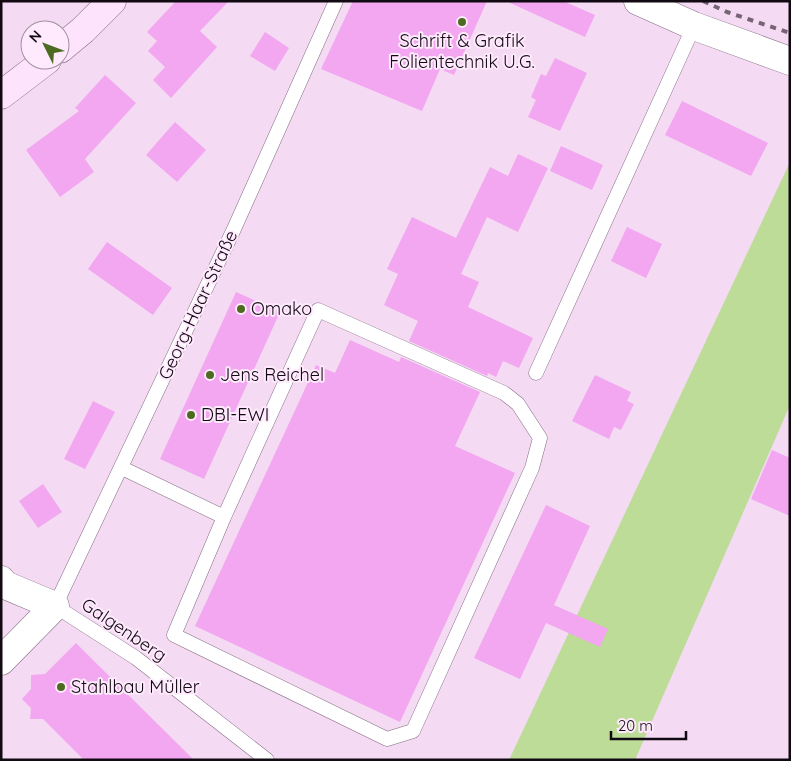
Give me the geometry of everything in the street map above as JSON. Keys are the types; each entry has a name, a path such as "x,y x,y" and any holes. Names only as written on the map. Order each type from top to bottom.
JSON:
{"street":[{"path":"70,41 112,1"},
{"path":"638,1 694,26 790,61"},
{"path":"1,95 34,70"},
{"path":"1,580 5,585 55,606"},
{"name":"Georg-Haar-Straße","path":"1,661 55,606"}],"lane":[{"name":"Georg-Haar-Straße","path":"55,606 234,229 336,1"},
{"path":"536,373 694,26"},
{"path":"318,310 504,394 518,404 540,438 532,468 413,730 387,739 174,635 224,517 318,310"},
{"path":"122,468 224,517"},
{"name":"Galgenberg","path":"55,606 136,658 267,760"}],"green space":[{"path":"790,162 790,405 635,760 509,760"}],"building":[{"path":"176,1 229,1 200,31 217,47 171,98 153,80 165,67 148,51 157,41 147,32"},
{"path":"353,1 487,1 454,75 440,69 422,111 321,69"},
{"path":"506,1 563,1 595,15 585,37"},
{"path":"265,32 289,48 275,71 250,56"},
{"path":"555,58 587,73 560,131 528,117 536,100 531,97 541,74 546,76"},
{"path":"105,75 136,103 85,159 94,172 60,197 26,150 79,111 75,108"},
{"path":"682,101 768,143 751,176 665,135"},
{"path":"175,122 206,150 177,182 146,155"},
{"path":"561,146 603,165 592,190 550,171"},
{"path":"518,154 548,168 518,232 487,217 461,274 479,282 468,307 533,338 519,368 503,361 496,377 488,373 487,376 409,341 418,321 384,305 398,274 387,269 412,217 456,238 490,167 508,176"},
{"path":"627,227 662,244 646,278 611,261"},
{"path":"107,242 172,288 153,315 88,269"},
{"path":"236,292 280,312 204,479 160,459"},
{"path":"350,340 399,362 401,357 480,392 455,446 515,473 400,722 195,626 316,365 335,373"},
{"path":"595,375 631,392 627,401 634,404 621,430 614,427 609,439 572,421"},
{"path":"93,401 115,412 85,469 64,459"},
{"path":"772,450 790,458 790,516 751,499"},
{"path":"43,484 62,512 38,528 19,501"},
{"path":"546,505 590,526 554,605 608,629 600,647 546,623 520,679 474,658"},
{"path":"76,643 194,760 84,760 43,719 30,719 31,708 22,699 31,689 31,675 45,674"}],"railway":[{"path":"703,1 727,12 790,33"}],"place":[{"name":"Schrift & Grafik Folientechnik U.G.","path":"462,22"},
{"name":"Omako","path":"241,309"},
{"name":"Jens Reichel","path":"210,375"},
{"name":"DBI-EWI","path":"191,415"},
{"name":"Stahlbau Müller","path":"61,687"}]}
